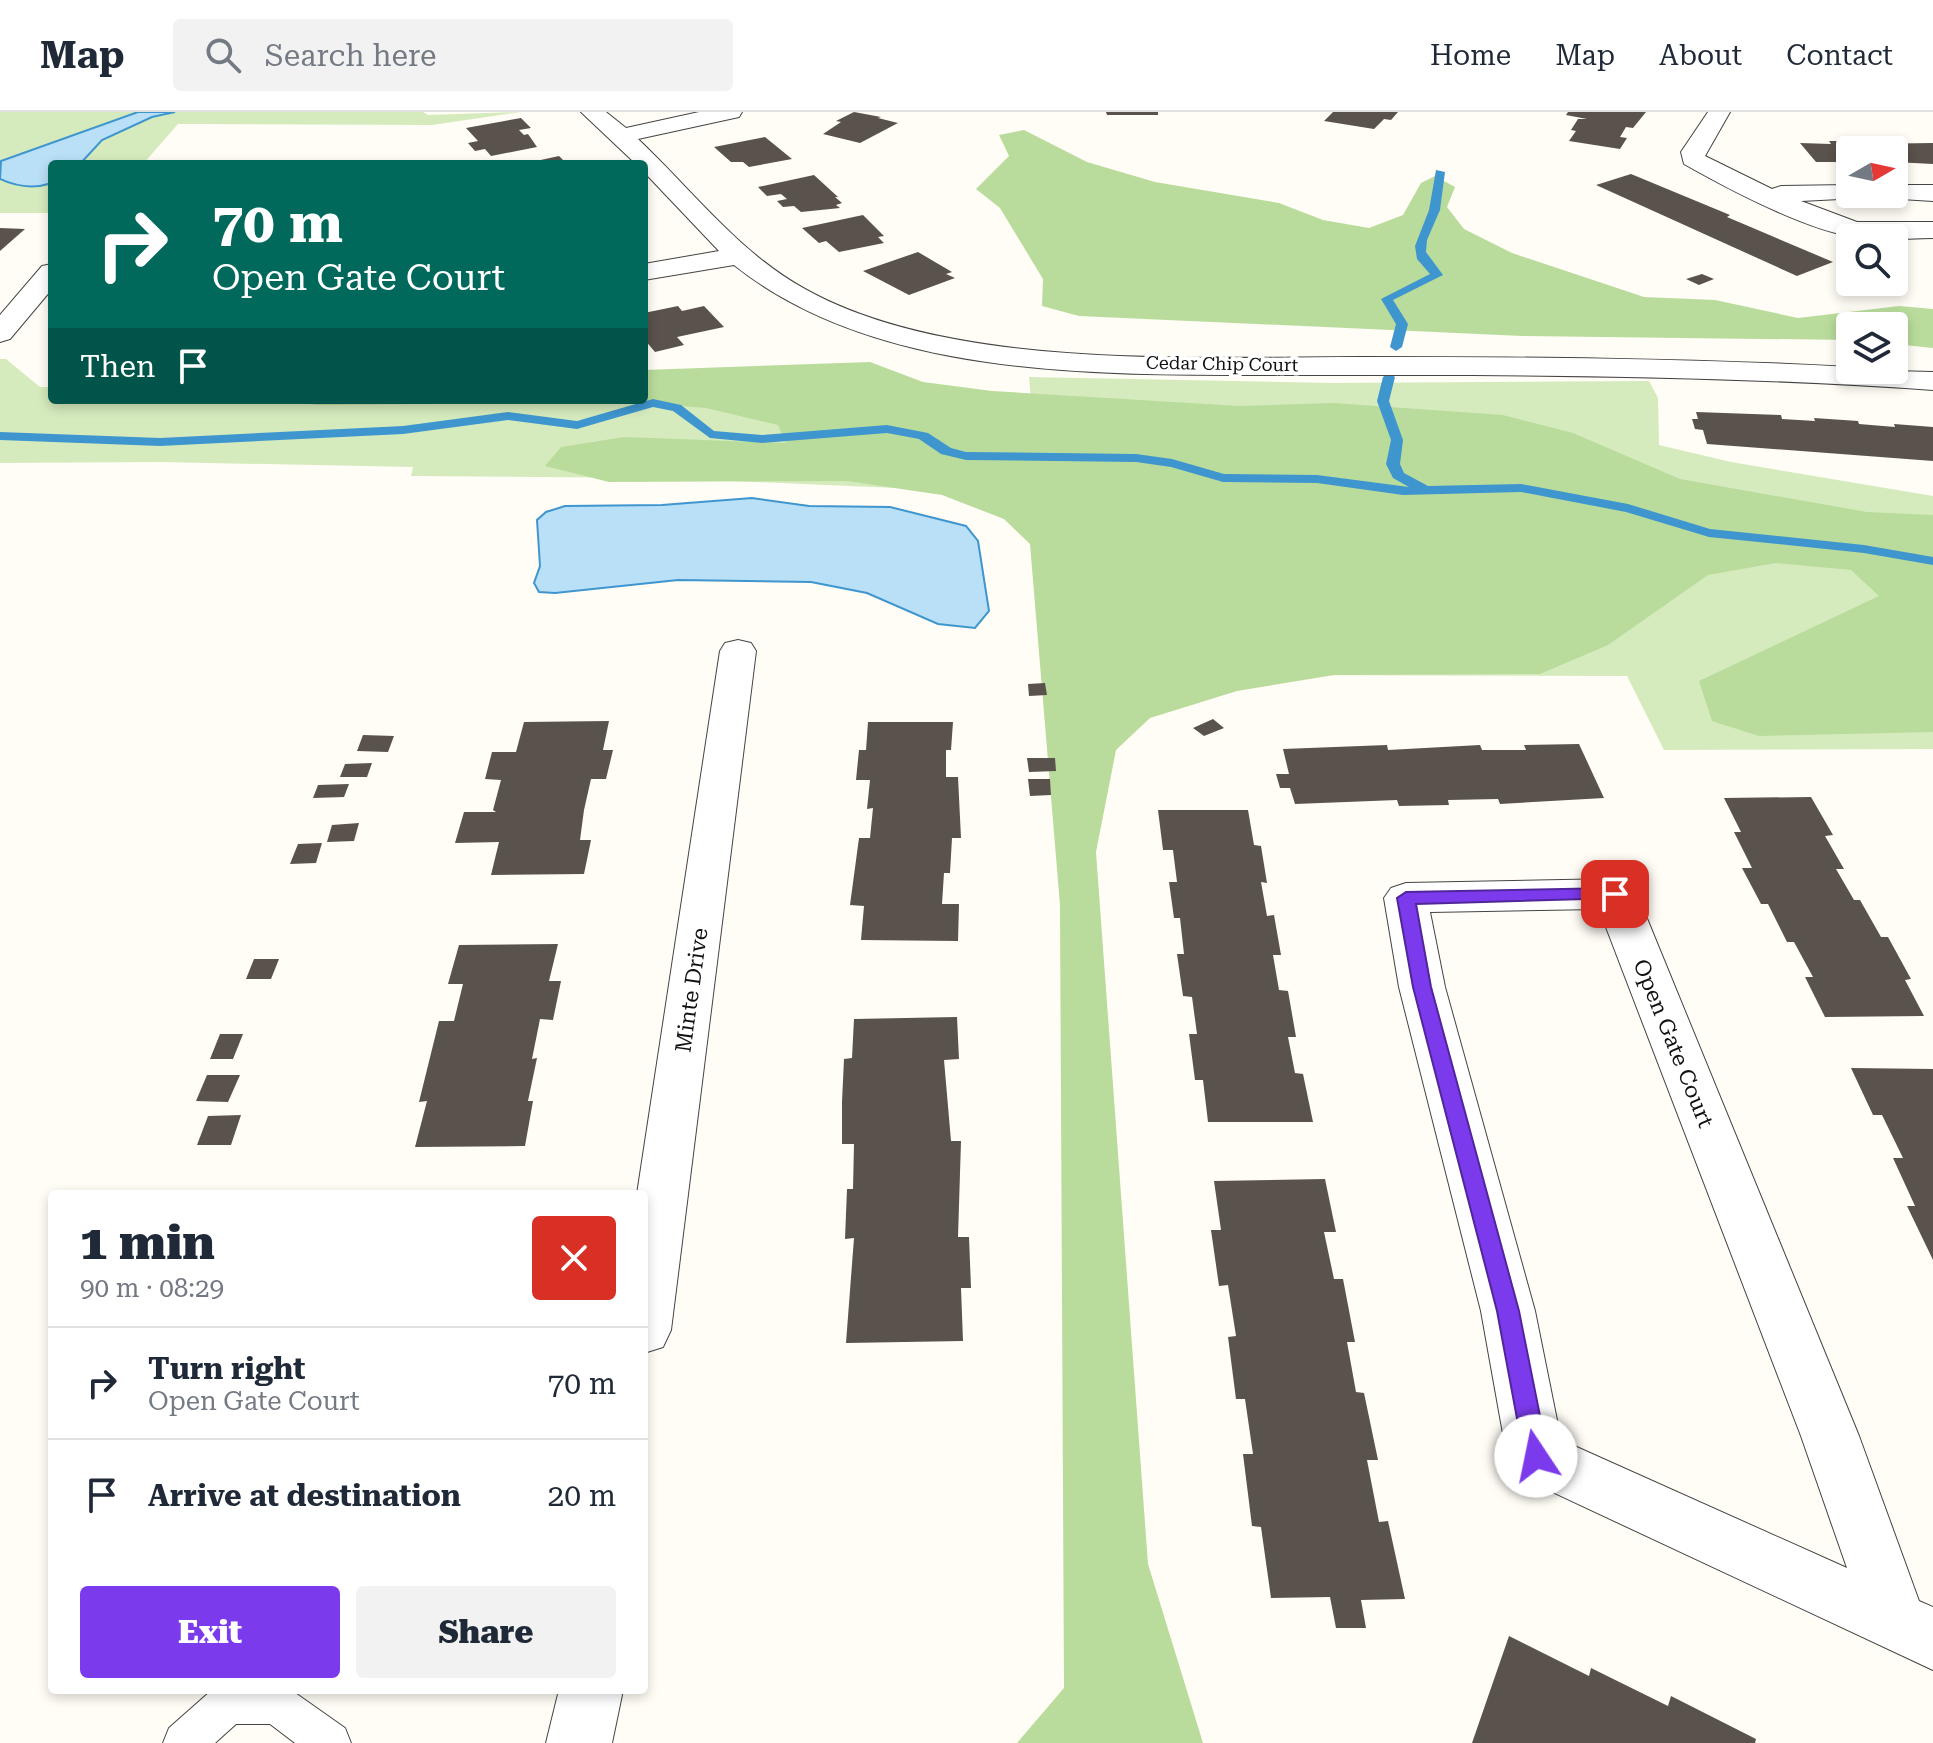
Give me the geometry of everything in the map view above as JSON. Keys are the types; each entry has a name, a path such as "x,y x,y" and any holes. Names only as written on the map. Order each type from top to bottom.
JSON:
{"street":[{"name":"Cedar Chip Court","path":"592,112 645,160"},
{"path":"622,136 731,112"},
{"path":"1719,112 1693,152 1693,159 1717,174 1856,230 1933,230"},
{"name":"Cedar Chip Court","path":"648,163 737,256 796,297 865,324 953,345 1042,357 1156,364 1751,371 1933,381"},
{"path":"1763,194 1836,193"},
{"path":"1908,193 1933,193"},
{"path":"648,271 737,256"},
{"path":"0,333 48,277"},
{"name":"Minte Drive","path":"648,1294 738,651"},
{"name":"Open Gate Court","path":"1615,894 1830,1436 1914,1629 1536,1456 1508,1311 1422,987 1406,898 1615,894"},
{"path":"579,1743 590,1694"}],"lane":[{"path":"184,1743 228,1703 276,1704 330,1743"}],"green space":[{"path":"0,112 423,112 428,115 521,112 432,125 178,124 146,160 48,160 48,213 0,213"},
{"path":"1024,130 1087,162 1155,182 1279,203 1323,220 1369,228 1403,215 1421,183 1435,176 1455,187 1447,207 1464,229 1512,253 1644,297 1715,300 1798,318 1836,313 1836,340 1522,336 1079,316 1042,306 1043,279 1000,208 976,189 1009,156 999,135"},
{"path":"1899,306 1933,309 1933,348 1908,345 1908,312 1848,312"},
{"path":"0,359 6,359 40,387 48,387 48,404 648,404 648,400 1031,400 1029,377 1331,383 1649,381 1658,398 1659,445 1731,462 1933,496 1933,749 1664,750 1627,676 1239,675 1036,494 660,478 411,476 413,467 161,462 0,463"},
{"path":"870,362 923,382 992,391 1239,406 1333,403 1503,415 1573,433 1680,479 1867,512 1933,515 1933,732 1759,736 1712,721 1699,681 1879,596 1851,570 1776,563 1708,575 1608,645 1540,674 1334,675 1237,691 1150,718 1116,750 1096,852 1148,1564 1203,1743 1017,1743 1064,1688 1060,905 1030,544 1004,519 942,495 847,481 609,482 545,466 561,447 624,437 786,443 778,425 706,408 648,403 648,370"},
{"path":"309,404 421,404 317,405"}],"water":[{"path":"138,112 175,112 152,117 102,140 84,160 48,160 48,184 26,186 0,179 1,161"},
{"path":"752,498 809,506 890,507 966,526 978,541 989,611 975,628 938,624 867,593 811,582 678,580 555,593 539,592 534,583 540,566 537,520 546,512 565,506 662,505"}],"building":[{"path":"854,112 898,123 860,143 823,134 841,122 836,121"},
{"path":"1106,112 1158,112 1158,115 1107,115"},
{"path":"1333,112 1398,112 1391,120 1384,119 1374,129 1324,121"},
{"path":"1568,112 1646,112 1633,128 1626,127 1620,137 1627,138 1620,149 1569,141 1576,131 1571,130 1578,119 1587,119 1566,115"},
{"path":"521,118 531,128 519,130 524,135 528,134 537,147 491,156 485,149 475,151 468,143 478,141 466,128"},
{"path":"765,137 792,159 749,167 743,162 731,162 714,147"},
{"path":"1829,141 1836,141 1836,162 1816,162 1800,143 1831,144"},
{"path":"1908,143 1933,143 1933,164 1908,163"},
{"path":"559,156 563,160 541,160"},
{"path":"1631,174 1833,262 1797,276 1596,185"},
{"path":"814,175 838,197 835,197 842,203 836,205 840,208 801,212 794,206 783,207 777,201 787,199 781,194 767,196 758,187"},
{"path":"863,215 884,236 878,237 884,243 839,252 826,241 819,243 802,228"},
{"path":"0,228 25,229 0,251"},
{"path":"918,252 952,272 946,274 955,278 909,295 863,271"},
{"path":"1702,274 1714,279 1699,285 1686,279"},
{"path":"678,306 682,311 704,306 724,327 677,337 684,345 655,352 648,344 648,312"},
{"path":"1696,412 1781,415 1782,419 1858,421 1859,424 1895,427 1894,424 1933,427 1933,461 1707,444 1703,430 1695,429 1692,419 1698,419"},
{"path":"1045,683 1047,695 1029,696 1028,684"},
{"path":"1213,719 1224,728 1204,736 1193,728"},
{"path":"609,721 603,750 613,750 606,779 591,779 584,810 580,840 591,840 584,874 491,875 499,842 455,843 464,812 496,812 493,810 501,780 485,779 492,752 516,752 524,722"},
{"path":"868,722 953,722 951,750 946,750 946,777 958,777 961,838 952,838 950,873 944,873 942,904 959,904 958,941 861,940 864,906 850,905 859,838 870,838 873,808 867,809 870,780 856,780 859,750 866,750"},
{"path":"363,735 394,736 388,752 357,751"},
{"path":"1579,744 1604,798 1500,804 1498,799 1448,800 1449,805 1399,806 1397,800 1295,804 1290,788 1280,788 1276,774 1289,774 1283,749 1387,745 1388,750 1480,745 1482,750 1526,750 1524,745"},
{"path":"1027,758 1055,758 1056,771 1029,772"},
{"path":"372,763 367,777 340,777 345,764"},
{"path":"1028,779 1050,779 1051,795 1030,796"},
{"path":"349,784 344,797 313,798 318,785"},
{"path":"1811,797 1833,835 1825,836 1844,869 1836,869 1854,900 1860,900 1881,937 1888,937 1911,979 1905,980 1924,1016 1825,1017 1805,977 1813,977 1794,942 1787,942 1768,904 1761,904 1742,868 1752,868 1734,832 1741,832 1724,798"},
{"path":"1158,810 1248,810 1254,845 1261,846 1267,883 1261,882 1267,916 1274,915 1281,955 1273,955 1279,990 1288,991 1296,1037 1288,1037 1295,1073 1303,1074 1313,1122 1208,1122 1203,1080 1195,1080 1189,1034 1197,1034 1192,997 1183,996 1177,954 1184,954 1180,918 1174,918 1169,882 1177,882 1173,850 1163,850"},
{"path":"359,823 354,841 327,842 332,825"},
{"path":"322,843 316,863 290,864 298,844"},
{"path":"558,944 549,981 561,981 553,1020 540,1019 532,1059 537,1058 528,1101 533,1101 525,1146 415,1147 427,1101 419,1102 439,1021 454,1021 463,984 448,984 459,945"},
{"path":"254,959 279,959 271,979 246,979"},
{"path":"957,1017 959,1059 944,1060 951,1141 961,1141 958,1237 969,1237 971,1288 961,1288 963,1341 846,1343 854,1238 845,1239 847,1189 853,1189 854,1144 842,1144 842,1102 844,1059 852,1058 854,1019"},
{"path":"220,1034 243,1034 233,1059 210,1059"},
{"path":"1851,1068 1933,1069 1933,1260 1907,1206 1915,1206 1893,1158 1903,1158 1882,1115 1873,1115"},
{"path":"207,1075 240,1075 228,1102 196,1101"},
{"path":"241,1115 231,1145 197,1145 208,1116"},
{"path":"1325,1179 1336,1232 1324,1232 1334,1279 1343,1279 1355,1342 1347,1342 1356,1392 1364,1393 1378,1460 1367,1460 1379,1522 1388,1521 1405,1599 1361,1600 1366,1628 1336,1628 1330,1597 1271,1598 1261,1527 1252,1526 1243,1454 1253,1454 1245,1399 1236,1399 1228,1337 1236,1336 1228,1285 1219,1286 1211,1230 1221,1230 1214,1181"},
{"path":"1509,1636 1589,1676 1591,1668 1668,1706 1671,1696 1756,1739 1755,1743 1472,1743"}],"waterway":[{"path":"1396,347 1402,324 1387,299 1437,275 1423,259 1420,246 1435,210 1440,172"},
{"path":"1389,377 1383,401 1397,440 1393,464 1398,475 1425,490"},
{"path":"0,436 160,442 403,430 508,416 577,425 653,403 677,408 710,434 734,438 762,439 887,429 923,436 946,451 966,456 1136,458 1172,463 1223,478 1317,479 1403,491 1425,490"},
{"path":"1425,490 1521,488 1628,508 1709,533 1864,549 1933,561"}],"route":[{"path":"1536,1456 1508,1311 1422,987 1406,898 1615,894"}]}
